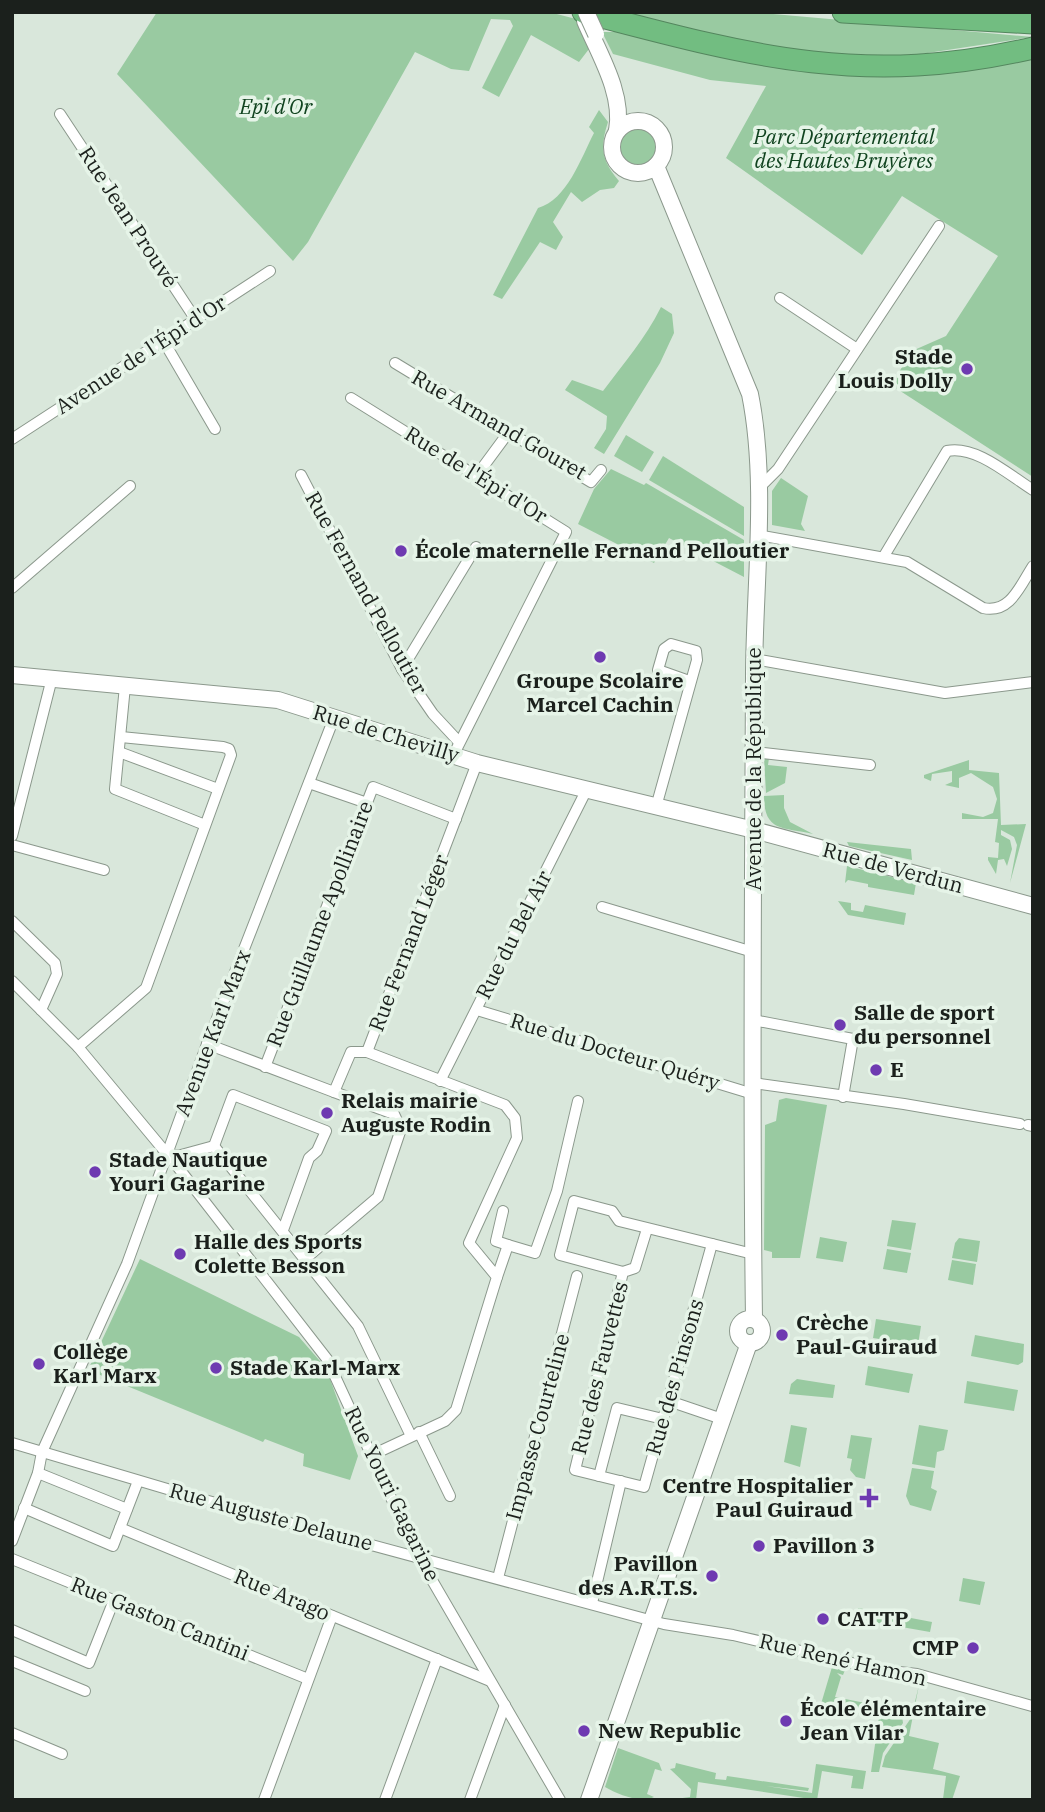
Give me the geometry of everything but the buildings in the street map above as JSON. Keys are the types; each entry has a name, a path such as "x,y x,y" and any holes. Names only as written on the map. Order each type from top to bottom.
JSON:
{"highway":[{"path":"583,12 746,54 851,68 948,64 1033,48"},
{"path":"843,12 1033,23"},
{"path":"885,12 909,17"}],"main road":[{"path":"583,12 631,111 653,125 663,138 664,153 649,170 626,171 615,161 612,146 617,131 618,114 614,90 594,36"},
{"path":"617,131 630,122 645,122"},
{"name":"Avenue de la République","path":"589,1800 749,1343 742,1340 738,1328 742,1322 754,1319 754,659 758,535 754,413 750,394 681,233 649,170"},
{"name":"Rue de Chevilly","path":"12,675 278,700 334,718 456,749 477,763 754,830"},
{"name":"Rue de Verdun","path":"754,830 1033,906"}],"street":[{"name":"Rue Jean Prouvé","path":"60,114 196,320"},
{"path":"757,483 764,482 778,469 939,226"},
{"name":"Avenue de l'Épi d'Or","path":"12,439 270,271"},
{"path":"780,298 857,349"},
{"path":"163,340 215,429"},
{"name":"Rue Armand Gouret","path":"395,363 591,482 601,470"},
{"name":"Rue de l'Épi d'Or","path":"351,398 561,527 566,535 456,749"},
{"path":"477,475 509,433"},
{"path":"884,556 947,451 959,449 971,452 1033,490"},
{"name":"Rue Fernand Pelloutier","path":"301,475 402,669 456,749"},
{"path":"12,588 130,486"},
{"path":"758,535 907,562 983,608 992,610 1012,600 1033,566"},
{"path":"402,669 476,547"},
{"path":"754,659 945,693 1033,682"},
{"path":"12,836 52,678"},
{"path":"656,807 689,681"},
{"path":"125,686 117,790 205,825"},
{"name":"Avenue Karl Marx","path":"12,1541 38,1473 42,1452 127,1264 207,1044 334,718"},
{"path":"78,1047 148,984 231,755 229,749 121,737"},
{"path":"119,752 218,789"},
{"path":"754,752 870,765"},
{"name":"Rue Fernand Léger","path":"477,763 367,1052 505,1105 515,1118 517,1138 469,1243 497,1276"},
{"path":"309,783 367,803"},
{"name":"Rue Guillaume Apollinaire","path":"265,1066 373,787 456,819"},
{"name":"Rue du Bel Air","path":"440,1081 587,789"},
{"path":"12,845 104,870"},
{"path":"602,907 753,952"},
{"path":"12,921 55,963 57,974 41,1010"},
{"name":"Rue Youri Gagarine","path":"12,981 78,1047 168,1154 327,1359 418,1556 560,1800"},
{"name":"Rue du Docteur Quéry","path":"477,1010 753,1089 843,1097 1027,1125"},
{"path":"753,1020 853,1039 843,1097"},
{"path":"207,1044 394,1114 401,1129 377,1197 305,1259"},
{"path":"334,1091 351,1052 367,1052"},
{"path":"214,1146 233,1095 326,1131 317,1151 309,1158 283,1230"},
{"path":"503,1211 496,1241 535,1253 557,1191 578,1101"},
{"path":"168,1154 181,1155 214,1146"},
{"path":"214,1146 283,1230 366,1339 450,1496"},
{"path":"177,1166 223,1155"},
{"path":"622,1272 560,1255 574,1201 612,1211 619,1222 753,1254"},
{"name":"Rue des Fauvettes","path":"621,1481 575,1470 622,1272 635,1268 647,1229"},
{"name":"Rue des Pinsons","path":"621,1481 644,1487 712,1244"},
{"path":"372,1455 445,1421 456,1410 508,1245"},
{"name":"Impasse Courteline","path":"498,1578 577,1276"},
{"path":"669,1401 722,1419"},
{"path":"599,1476 618,1408 663,1419"},
{"name":"Rue Auguste Delaune","path":"12,1443 138,1481 652,1620"},
{"path":"38,1473 127,1509"},
{"path":"24,1508 113,1546 138,1481"},
{"path":"592,1603 621,1481"},
{"name":"Rue Arago","path":"120,1528 490,1681"},
{"name":"Rue Gaston Cantini","path":"12,1559 308,1679"},
{"path":"12,1630 89,1663 114,1600"},
{"path":"264,1800 332,1616"},
{"name":"Rue René Hamon","path":"652,1620 881,1670 917,1674 1032,1708"},
{"path":"385,1800 437,1659"},
{"path":"12,1661 85,1691"},
{"path":"470,1800 505,1704"},
{"path":"12,1733 62,1754"}],"green space":[{"name":"Epi d'Or","path":"157,12 549,12 576,19 589,49 579,62 531,35 499,97 482,88 513,26 510,20 491,19 469,71 451,69 415,52 308,242 293,261 117,74"},
{"path":"610,12 751,12 1033,37 921,54 825,60"},
{"name":"Parc Départemental des Hautes Bruyères","path":"602,32 627,32 745,61 809,71 1033,56 1033,477 891,385 912,351 946,336 998,256 902,196 862,255 726,158 766,86 710,80 613,54"},
{"path":"599,110 608,122 604,153 619,181 614,188 600,190 582,202 571,192 553,222 563,237 556,250 540,242 502,299 493,295 538,208 557,196 572,177 594,133 589,127"},
{"path":"637,126 652,132 658,147 652,162 637,168 622,162 616,147 622,132"},
{"path":"661,307 672,314 674,333 660,363 604,454 594,448 606,429 607,416 565,390 572,380 603,391 641,340"},
{"path":"626,435 654,452 642,472 614,456"},
{"path":"663,456 744,507 744,536 649,480"},
{"path":"611,469 644,485 646,483 744,540 744,577 669,538 654,563 578,524 594,489"},
{"path":"781,478 808,496 801,524 805,531 772,525 772,491"},
{"path":"764,757 769,758 768,765 787,767 785,783 766,793"},
{"path":"969,760 969,770 999,773 1001,825 1026,824 1010,883 1017,845 1014,837 1001,830 1001,835 1010,840 1012,849 1007,866 1004,859 998,860 996,874 988,857 998,858 999,843 995,842 998,819 962,819 962,813 983,817 993,813 997,799 993,787 971,773 959,778 959,788 945,785 952,782 952,771 932,774 931,781 924,778 924,775"},
{"path":"784,795 784,808 790,822 813,834 777,826 767,816 764,796"},
{"path":"847,842 911,849 912,860 849,846"},
{"path":"847,866 916,883 914,895 868,887 868,884 848,880 845,883"},
{"path":"838,901 851,903 851,910 863,912 865,905 906,913 904,925 848,915"},
{"path":"786,1098 827,1105 800,1258 772,1258 772,1252 764,1250 765,1125 776,1121 779,1100"},
{"path":"892,1220 916,1223 911,1250 887,1246"},
{"path":"820,1237 847,1242 843,1262 816,1258"},
{"path":"959,1238 980,1241 977,1262 952,1258 955,1243"},
{"path":"887,1249 911,1253 907,1273 883,1269"},
{"path":"140,1259 299,1337 326,1368 358,1456 350,1480 303,1466 304,1454 265,1439 263,1442 88,1370"},
{"path":"952,1260 976,1264 973,1285 948,1280"},
{"path":"876,1319 921,1326 918,1345 873,1338"},
{"path":"975,1335 1024,1344 1023,1362 1018,1365 971,1356"},
{"path":"868,1366 913,1374 909,1393 865,1385"},
{"path":"797,1379 835,1385 833,1398 789,1394 791,1384"},
{"path":"967,1381 1018,1390 1014,1411 964,1403"},
{"path":"791,1425 807,1428 800,1467 784,1462"},
{"path":"919,1425 948,1430 944,1450 937,1452 935,1468 912,1464"},
{"path":"851,1435 872,1438 865,1479 856,1477 850,1470 852,1459 847,1458"},
{"path":"912,1468 934,1471 931,1488 937,1491 931,1511 910,1505 906,1496"},
{"path":"963,1578 985,1582 980,1605 959,1601"},
{"path":"858,1608 932,1622 930,1632 856,1619"},
{"path":"832,1667 845,1670 843,1675 837,1673 841,1677 835,1697 901,1710 903,1723 883,1753 879,1772 871,1772 879,1717 843,1711 841,1719 818,1714"},
{"path":"919,1685 909,1736 939,1743 933,1769 960,1776 952,1800 932,1799 943,1799 946,1776 882,1767 885,1756 911,1718"},
{"path":"618,1748 659,1763 662,1771 655,1769 647,1794 654,1797 636,1799 605,1787"},
{"path":"676,1763 716,1773 715,1779 726,1780 727,1776 809,1788 808,1791 766,1786 812,1793 816,1764 866,1771 863,1789 851,1788 853,1776 822,1771 817,1800 698,1782 696,1800 668,1800 690,1797 691,1789 670,1769 675,1768"}],"place":[{"name":"Stade Louis Dolly","path":"967,369"},
{"name":"École maternelle Fernand Pelloutier","path":"401,551"},
{"name":"Groupe Scolaire Marcel Cachin","path":"600,657"},
{"name":"Salle de sport du personnel","path":"840,1025"},
{"name":"E","path":"876,1070"},
{"name":"Relais mairie Auguste Rodin","path":"327,1113"},
{"name":"Stade Nautique Youri Gagarine","path":"95,1172"},
{"name":"Halle des Sports Colette Besson","path":"180,1254"},
{"name":"Crèche Paul-Guiraud","path":"782,1335"},
{"name":"Collège Karl Marx","path":"39,1364"},
{"name":"Stade Karl-Marx","path":"216,1368"},
{"name":"Centre Hospitalier Paul Guiraud","path":"869,1498"},
{"name":"Pavillon 3","path":"759,1546"},
{"name":"Pavillon des A.R.T.S.","path":"712,1576"},
{"name":"CATTP","path":"823,1619"},
{"name":"CMP","path":"973,1648"},
{"name":"École élémentaire Jean Vilar","path":"786,1721"},
{"name":"New Republic","path":"584,1731"}]}
